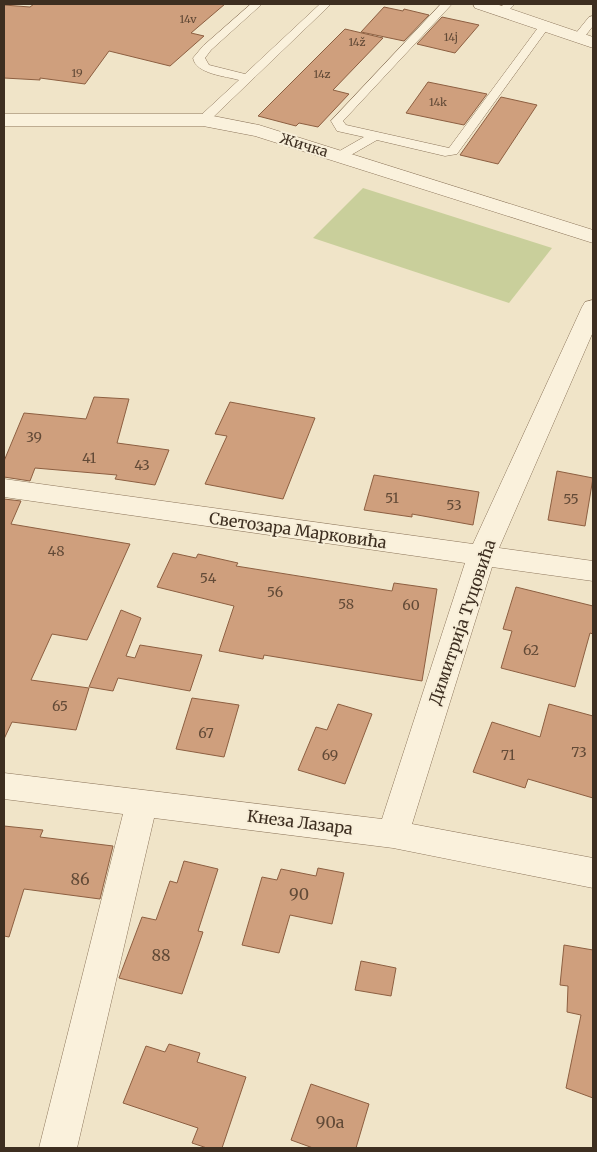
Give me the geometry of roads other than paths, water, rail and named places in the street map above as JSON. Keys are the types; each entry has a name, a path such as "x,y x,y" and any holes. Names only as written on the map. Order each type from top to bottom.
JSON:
{"street":[{"path":"481,4 506,8 544,27 586,41"},
{"name":"Жичка","path":"4,120 203,120 258,131 593,237"},
{"name":"Димитрија Туцовића","path":"393,834 481,557 593,307"},
{"name":"Светозара Марковића","path":"4,488 481,557 593,571"},
{"name":"Кнеза Лазара","path":"4,786 393,834 593,873"},
{"path":"58,1148 142,802"}],"lane":[{"path":"248,79 205,67 200,63 199,58 207,48 257,4"},
{"path":"203,120 326,4"},
{"path":"446,4 337,121 341,128 373,137 444,152 452,151 544,27"},
{"path":"586,41 593,19"},
{"path":"340,156 373,137"}]}
